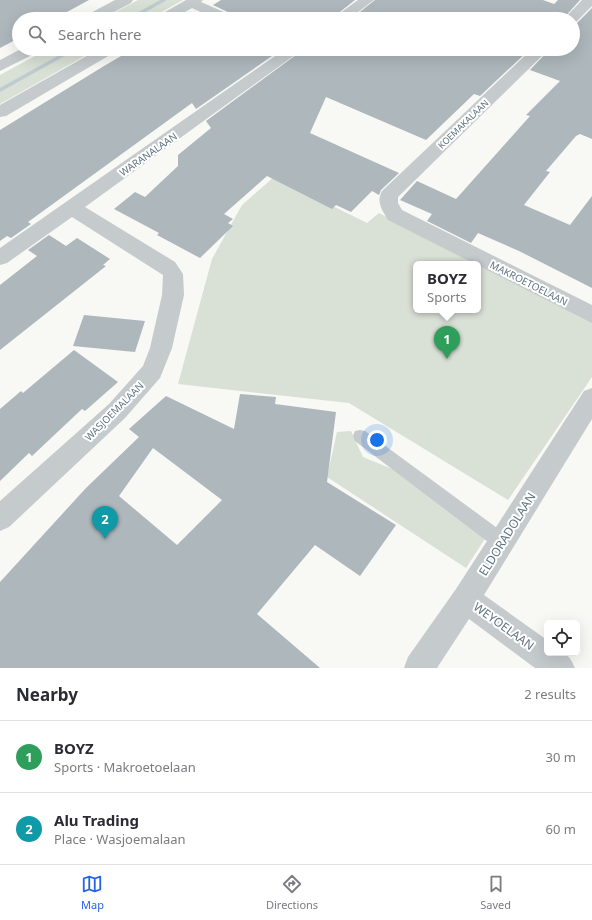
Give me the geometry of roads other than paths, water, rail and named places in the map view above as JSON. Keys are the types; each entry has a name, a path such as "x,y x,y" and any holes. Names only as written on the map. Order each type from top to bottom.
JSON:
{"street":[{"path":"103,12 126,0"},
{"path":"349,12 367,0"},
{"path":"578,12 590,0"},
{"path":"174,12 193,1 214,12"},
{"path":"0,66 19,56"},
{"path":"0,112 98,56"},
{"name":"WARANALAAN","path":"0,258 285,56"},
{"name":"KOEMAKALAAN","path":"388,200 389,194 534,56"},
{"name":"MAKROETOELAAN","path":"388,200 389,207 395,215 592,315"},
{"name":"WASJOEMALAAN","path":"0,518 117,411 141,385 157,361 167,326 174,286 173,274 168,267 72,208"},
{"name":"ELDORADOLAAN","path":"419,668 466,599 592,398"},
{"name":"WEYOELAAN","path":"466,599 560,668"}],"lane":[{"path":"360,436 502,542"}],"waterway":[{"path":"142,12 164,0"},
{"path":"0,90 61,56"}],"place":[{"name":"BOYZ","path":"447,359"},
{"name":"Alu Trading","path":"105,539"}]}
